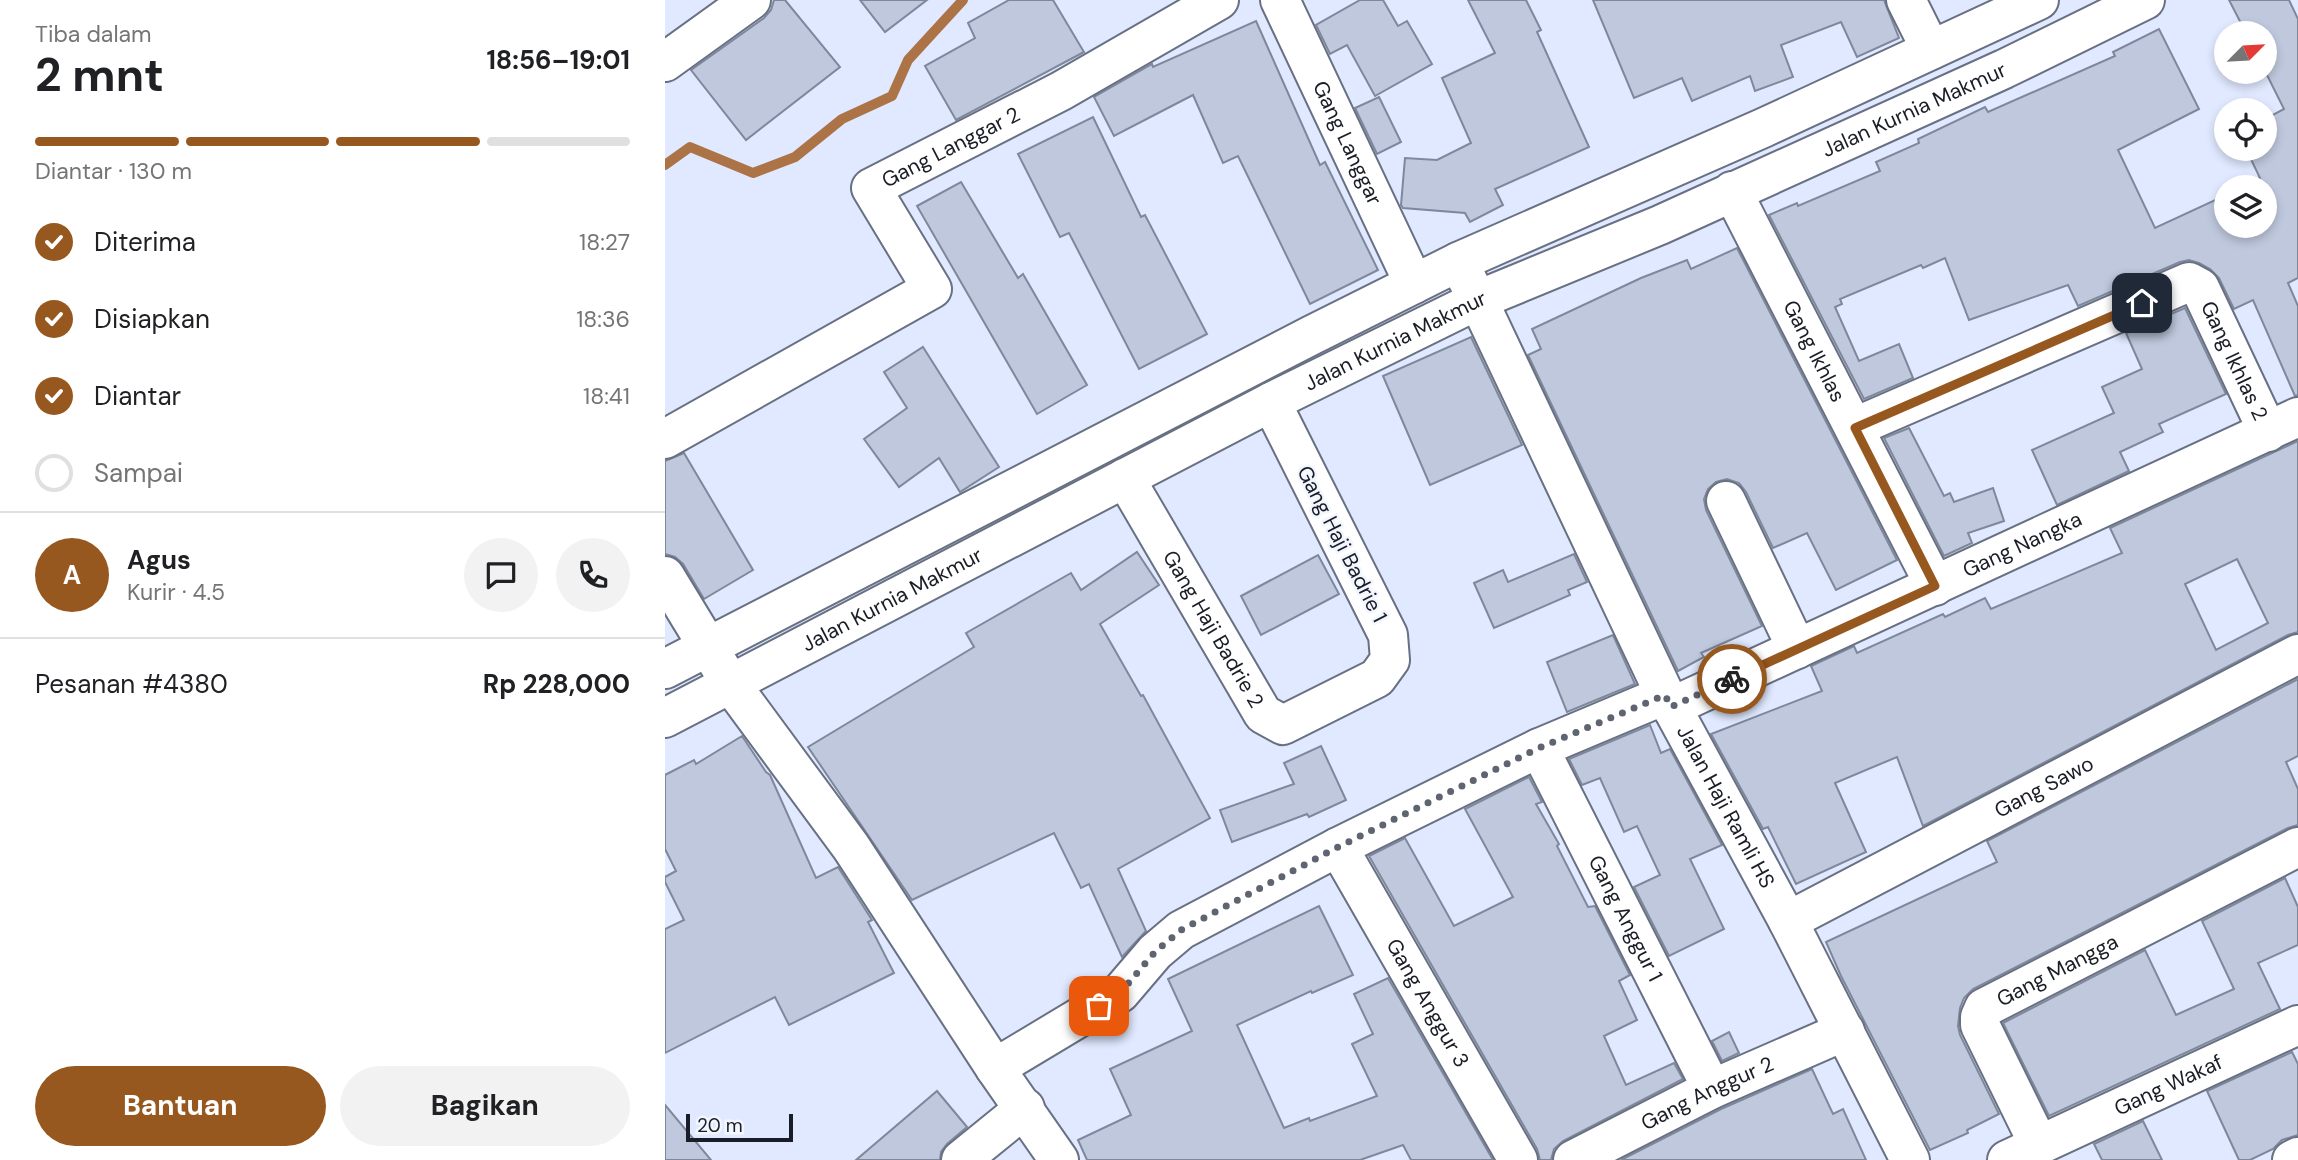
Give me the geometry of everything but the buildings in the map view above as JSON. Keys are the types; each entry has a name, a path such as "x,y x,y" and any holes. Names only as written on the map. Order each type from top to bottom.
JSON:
{"street":[{"path":"665,62 751,0"},
{"name":"Gang Langgar 2","path":"665,439 932,289 871,188 1061,90 1219,0"},
{"name":"Gang Langgar","path":"1280,0 1414,284"},
{"path":"1906,0 1931,50"},
{"name":"Jalan Kurnia Makmur","path":"665,669 1458,262 1751,134 2039,0"},
{"name":"Jalan Kurnia Makmur","path":"665,718 1271,402 1478,300 1660,225 2004,69 2145,0"},
{"name":"Gang Ikhlas","path":"1732,191 1935,586"},
{"name":"Jalan Haji Ramli HS","path":"1458,262 1668,701 1788,921 1910,1160"},
{"name":"Gang Ikhlas 2","path":"1855,428 2189,282 2200,288 2283,424"},
{"name":"Gang Haji Badrie 1","path":"1271,402 1388,635 1390,660 1377,678 1332,702"},
{"name":"Gang Nangka","path":"995,1068 1120,993 1155,952 1181,930 1338,847 1539,748 1668,701 1797,649 2283,424"},
{"name":"Gang Haji Badrie 2","path":"1125,478 1263,714 1283,725 1332,702"},
{"path":"1726,500 1797,649"},
{"path":"665,576 730,683 851,847 995,1068 1059,1160"},
{"name":"Gang Sawo","path":"1788,921 2298,654"},
{"name":"Gang Anggur 1","path":"1539,748 1712,1089"},
{"name":"Gang Anggur 3","path":"1338,847 1518,1160"},
{"name":"Gang Mangga","path":"2023,1153 1980,1025 1983,1008 2298,847"},
{"name":"Gang Wakaf","path":"2023,1153 2298,1025"},
{"name":"Gang Anggur 2","path":"1573,1160 1712,1089 1845,1031"},
{"path":"961,1160 1025,1108"},
{"path":"2292,1160 2298,1157"}],"waterway":[{"path":"665,165 690,147 753,173 795,157 842,119 892,96 908,60 963,0"}],"way so far":[{"path":"1099,1006 1120,993 1155,952 1181,930 1338,847 1539,748 1665,695 1671,707 1732,679"}],"route":[{"path":"1732,679 1935,586 1855,428 2142,303"}]}
